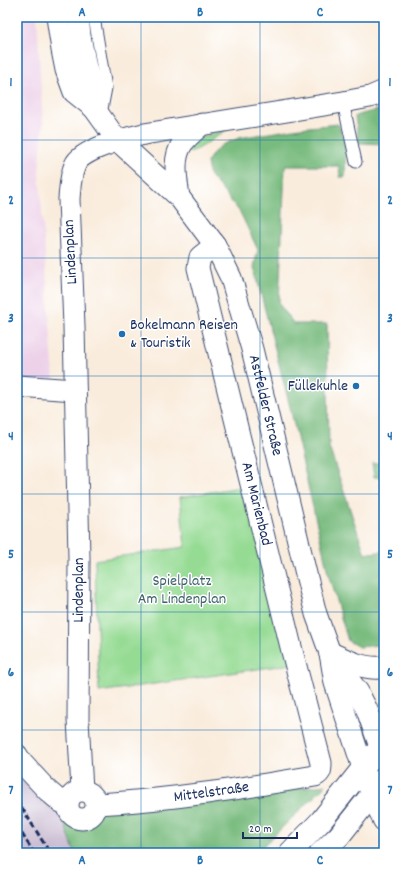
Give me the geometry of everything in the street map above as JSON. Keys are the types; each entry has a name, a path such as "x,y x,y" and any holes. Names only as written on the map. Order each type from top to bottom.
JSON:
{"main road":[{"path":"330,653 349,662 380,668 384,667"},
{"path":"290,853 321,821 363,768 383,749"},
{"name":"Astfelder Straße","path":"363,768 378,786 384,820"},
{"path":"322,853 338,836 378,786"}],"street":[{"name":"Astfelder Straße","path":"57,17 66,70 74,92 98,113 117,140 178,197 215,245 231,278 252,349 316,614 330,653 335,683 363,768"},
{"path":"78,17 86,68 94,92 98,113"},
{"name":"Lindenplan","path":"82,799 78,720 79,558 74,326 69,199 75,164 86,154 117,140 202,124 343,102 370,96 384,90"},
{"path":"178,197 176,171 177,157 182,145 202,124"},
{"name":"Am Marienbad","path":"215,245 200,257 198,268 321,763 321,769"},
{"path":"17,386 75,390"},
{"name":"Astfelder Straße","path":"330,653 358,692 383,749"},
{"path":"17,755 22,763 48,791 61,802 82,799"},
{"name":"Mittelstraße","path":"82,799 129,802 232,790 315,776 320,774 321,769"}],"lane":[{"path":"94,17 106,88 98,113"},
{"path":"343,102 356,162"}],"shaded area":[{"path":"17,17 37,17 43,125 39,172 54,380 17,380"},
{"path":"17,768 61,814 75,853 17,853"}],"green space":[{"path":"384,108 384,144 359,143 355,116"},
{"path":"338,124 346,143 345,177 340,177 339,166 285,166 279,304 294,324 327,324 329,447 365,554 384,551 384,643 359,647 348,641 329,577 290,407 254,267 258,250 240,212 209,174 207,162 214,152 222,145 239,138 300,128"},
{"path":"229,128 198,149 190,152 188,150 203,137"},
{"path":"372,463 384,463 384,478 374,477"},
{"name":"Spielplatz Am Lindenplan","path":"247,486 292,664 99,692 95,560 185,547 180,497"},
{"path":"326,785 256,853 75,853 61,814"}],"railway":[{"path":"17,800 50,853"},
{"path":"17,826 34,853"}],"place":[{"name":"Bokelmann Reisen & Touristik","path":"122,334"},
{"name":"Füllekuhle","path":"356,386"}]}
